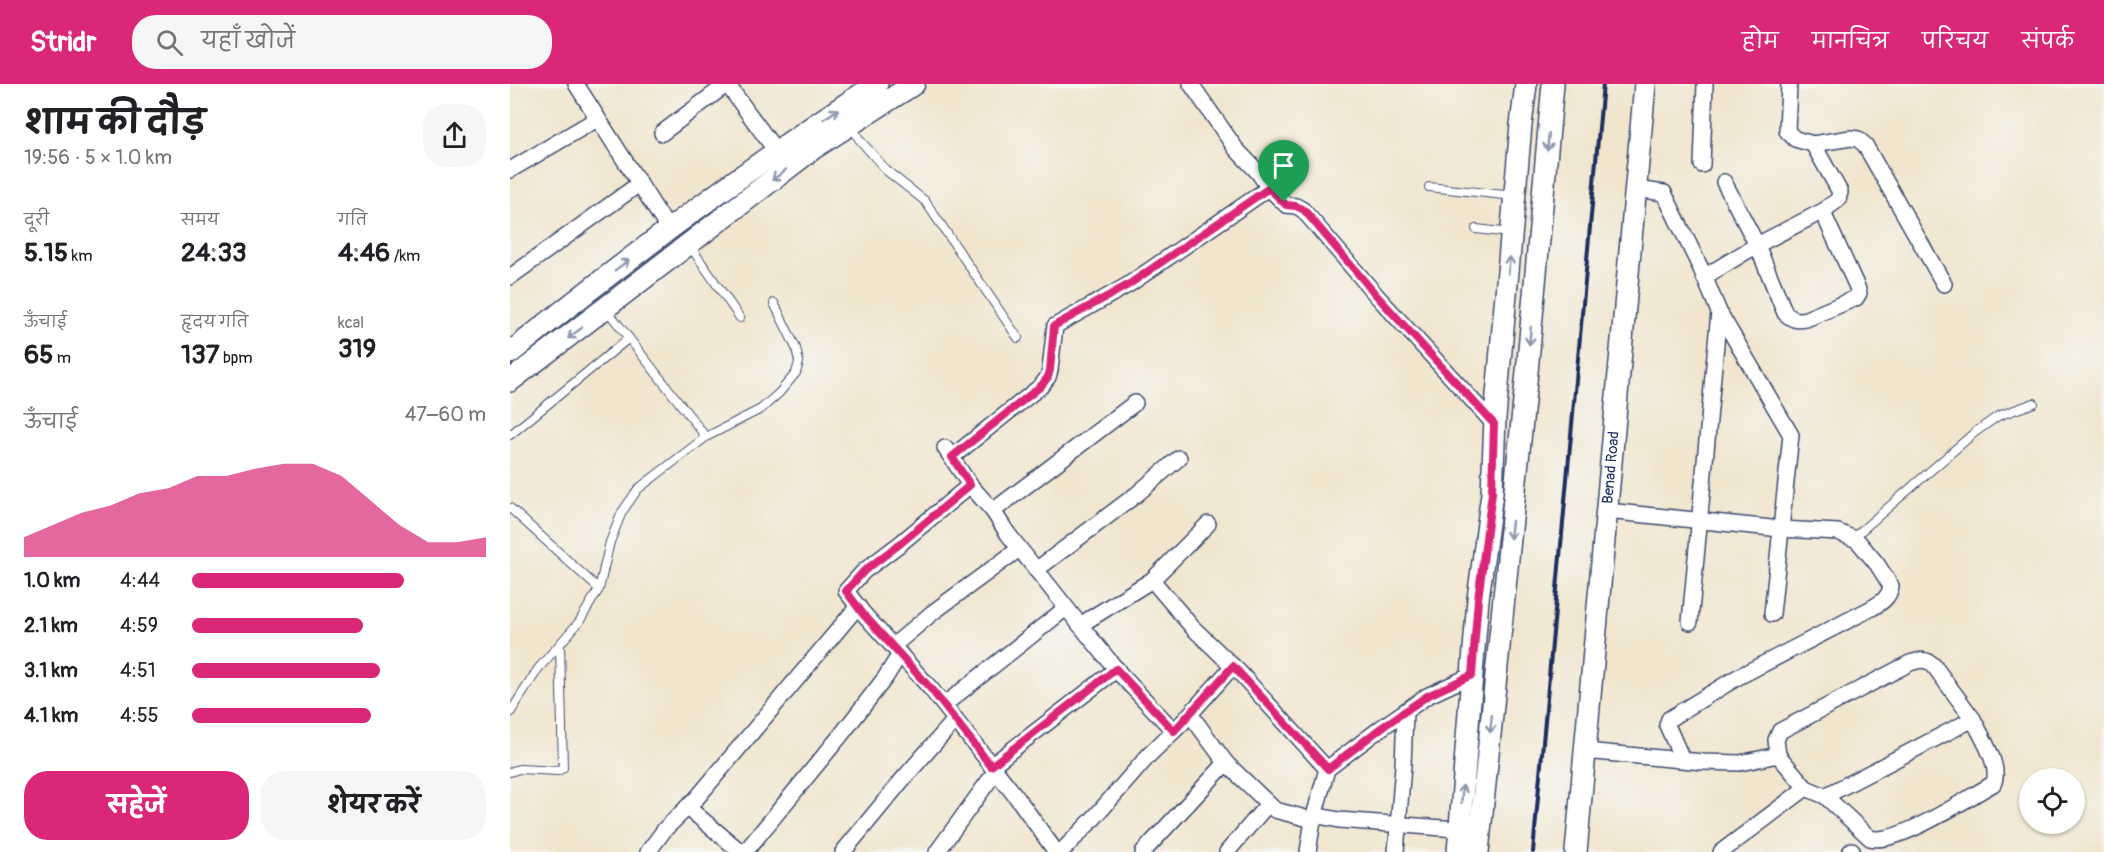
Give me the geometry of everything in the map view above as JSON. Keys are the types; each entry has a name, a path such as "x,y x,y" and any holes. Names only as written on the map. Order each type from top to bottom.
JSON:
{"street":[{"path":"576,84 669,230"},
{"path":"662,133 727,84 790,149"},
{"path":"510,353 696,208 790,149 877,84"},
{"path":"510,381 689,245 790,149 851,124 915,84"},
{"path":"1191,84 1236,149 1258,172 1269,188 1286,205 1304,210 1356,273 1494,424"},
{"path":"1472,837 1472,675 1478,599 1492,493 1494,424 1526,84"},
{"path":"1458,852 1472,837 1527,372 1553,84"},
{"name":"Benad Road","path":"1576,852 1645,84"},
{"path":"1702,165 1705,84"},
{"path":"1789,84 1787,131 1795,139 1813,144 1851,138 1858,139 1865,145 1944,284"},
{"path":"510,170 597,119"},
{"path":"1704,277 1757,245 1825,210 1838,200 1840,192 1813,144"},
{"path":"1724,182 1757,245 1785,313 1797,321 1856,298 1859,293 1825,220 1825,210"},
{"path":"510,277 639,184"},
{"path":"1174,731 1116,669 1066,608 1019,549 993,511 970,485 949,452 1041,386 1048,377 1054,326 1128,285 1269,188"},
{"path":"1636,189 1664,193 1719,312 1791,435 1772,614"},
{"path":"1690,622 1719,312"},
{"path":"993,511 1135,403"},
{"path":"1036,570 1137,494 1179,458"},
{"path":"970,485 864,571 846,591 944,705 1056,852"},
{"path":"1606,511 1781,529 1838,532 1853,538 1867,552 1891,586 1890,593 1885,600 1738,677 1669,719 1667,725 1682,759"},
{"path":"1080,625 1152,580 1208,524"},
{"path":"687,807 743,852 841,735 885,678 896,650 932,613 1019,549"},
{"path":"1152,580 1193,628 1233,666 1328,769"},
{"path":"648,852 665,829 687,807 804,672 858,606"},
{"path":"944,705 1066,608"},
{"path":"1923,660 1929,661 1934,666 1973,719 1995,765 1996,778 1992,784 1922,825 1878,840 1870,838 1825,796 1806,788 1779,755 1776,740 1780,731 1910,663 1923,660"},
{"path":"1061,852 1233,666"},
{"path":"937,852 993,768 1116,669"},
{"path":"1308,852 1313,818 1328,769 1427,696 1472,675"},
{"path":"1396,852 1405,711"},
{"path":"1190,714 1226,763 1275,810 1313,818 1397,824 1472,837"},
{"path":"1825,796 1973,719"},
{"path":"843,852 955,720"},
{"path":"1585,751 1703,762 1740,763 1779,755"},
{"path":"1143,852 1226,763"},
{"path":"1721,852 1806,788"},
{"path":"1227,852 1269,804"}],"lane":[{"path":"851,124 860,139 887,171 925,201 1018,338"},
{"path":"1429,187 1515,196"},
{"path":"1476,229 1512,233"},
{"path":"689,245 740,318"},
{"path":"510,713 538,669 579,622 599,589 610,542 622,512 638,489 706,437 761,409 796,373 799,362 795,348 774,303"},
{"path":"606,309 706,437"},
{"path":"510,435 629,338"},
{"path":"1853,538 1974,433 1998,416 2034,403"},
{"path":"510,508 599,589"},
{"path":"510,772 519,769 558,771 563,768 560,645"}],"railway":[{"path":"1533,852 1603,84"}],"route":[{"path":"1269,188 1284,202 1286,205 1300,207 1304,210 1335,249 1494,424 1492,493 1478,599 1472,675 1427,696 1328,769 1233,666 1174,731 1116,669 991,766 931,689 863,614 846,591 864,571 970,485 952,457 1041,386 1050,370 1054,326 1128,285 1269,188"}]}
